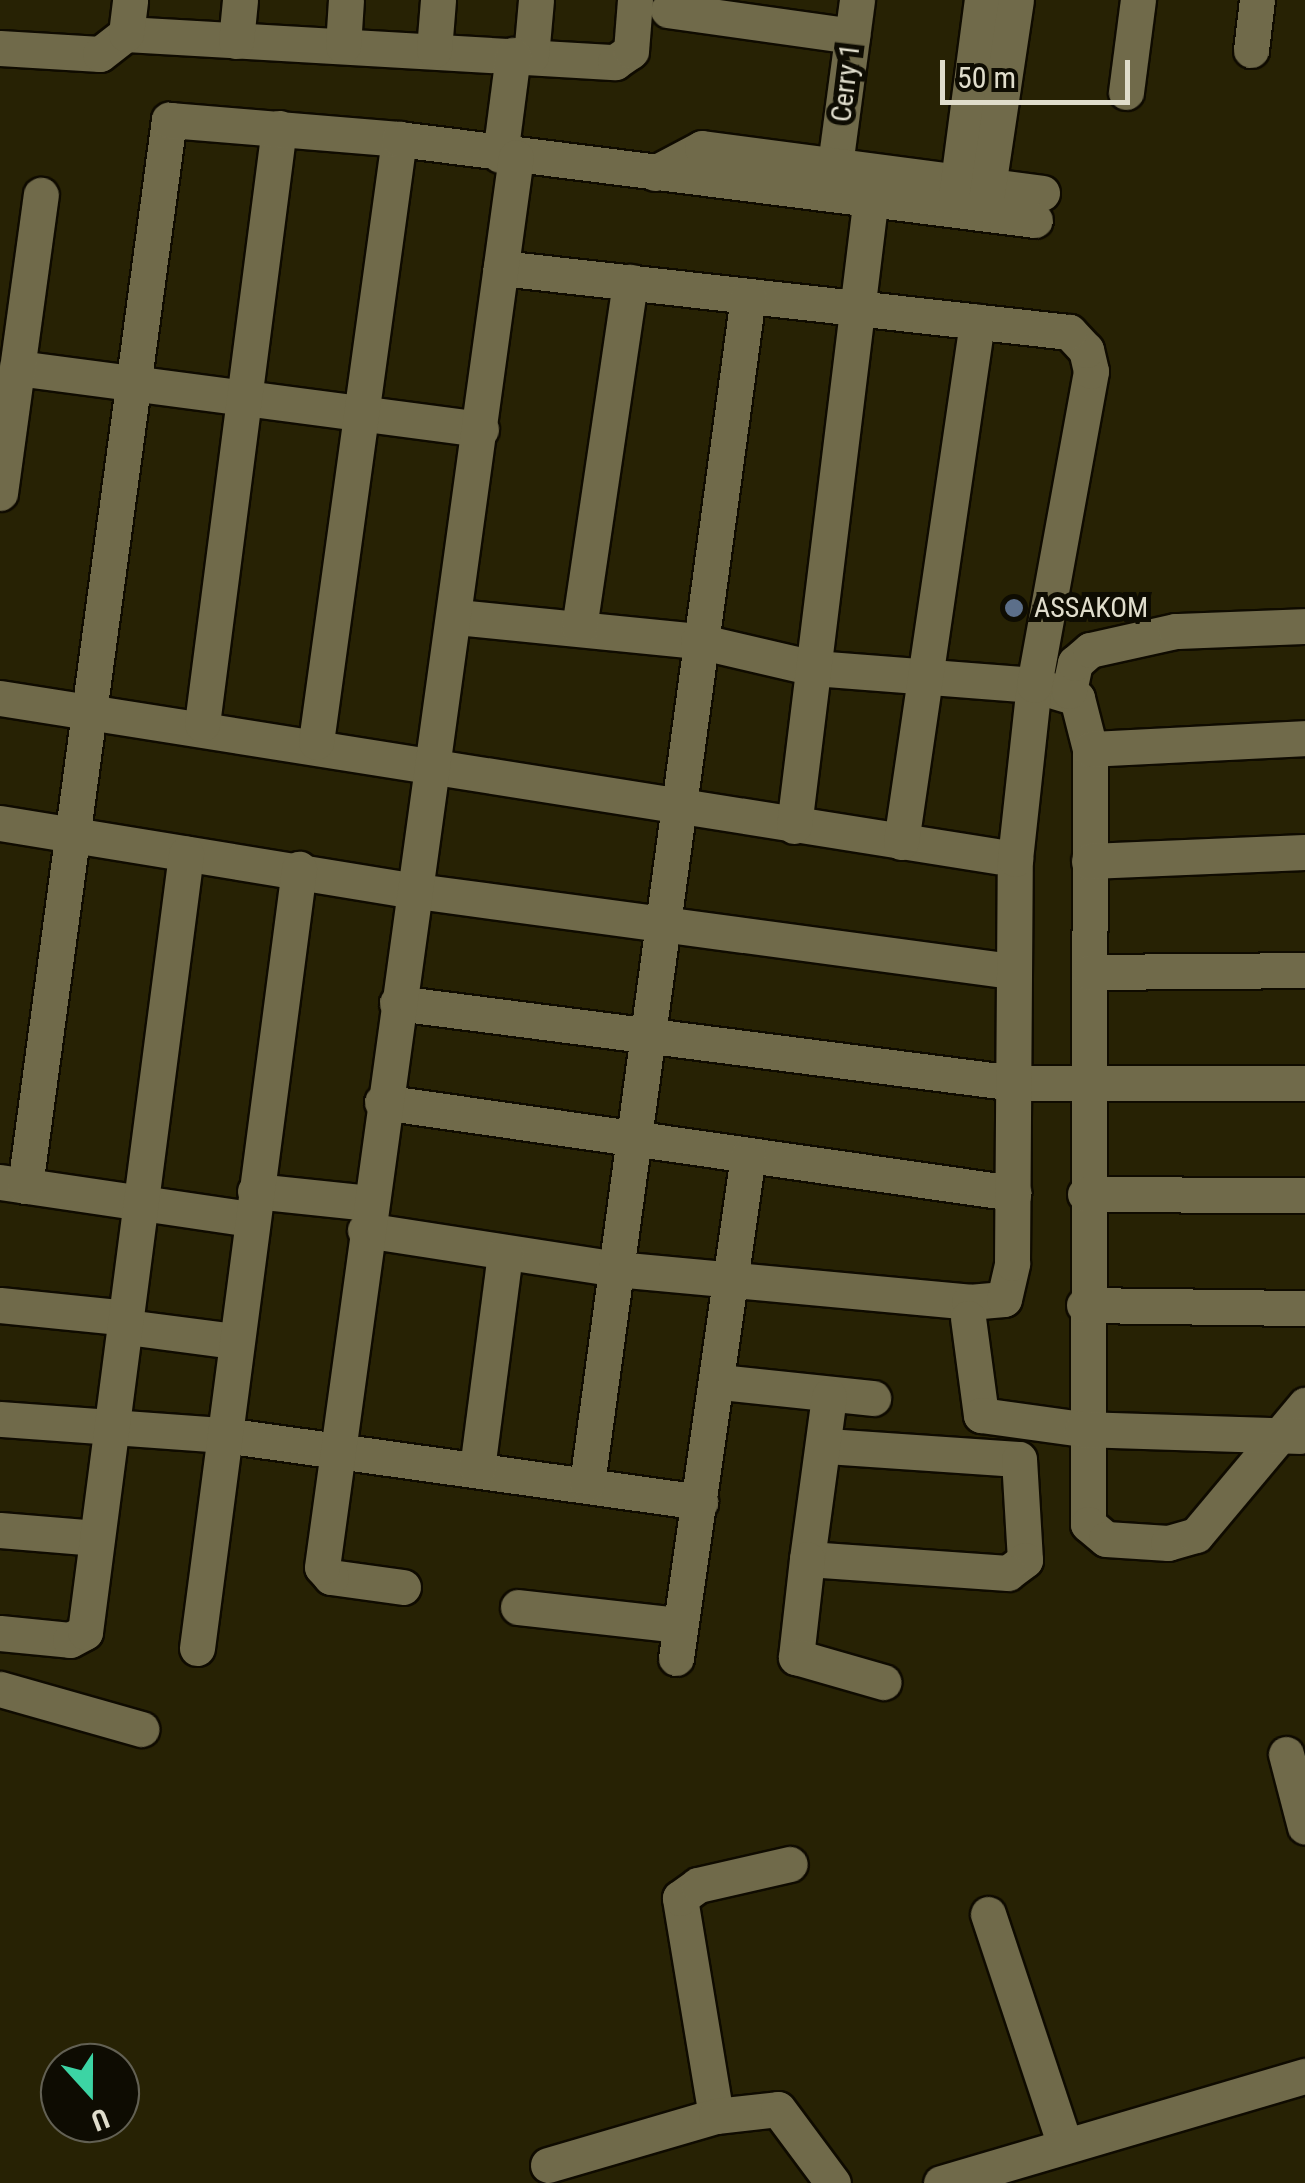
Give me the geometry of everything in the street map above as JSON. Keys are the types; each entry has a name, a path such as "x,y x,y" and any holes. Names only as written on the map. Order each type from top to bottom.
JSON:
{"street":[{"path":"236,41 240,0"},
{"path":"343,46 346,0"},
{"path":"434,50 438,0"},
{"path":"403,1588 323,1572 382,1102 417,891 481,430 501,268 508,91 522,56 536,0"},
{"name":"Cerry 1","path":"835,165 856,0"},
{"path":"971,198 982,0"},
{"path":"971,198 1016,0"},
{"path":"1126,92 1138,0"},
{"path":"1251,50 1257,0"},
{"path":"0,48 95,55 128,17 236,41 625,59 652,5 741,11 852,36"},
{"path":"501,268 1068,332 1090,361 1034,685 1015,859 1011,971 1015,1083 1009,1282 994,1303 616,1269 505,1253 367,1217 252,1205 142,1202 12,1184 71,833 168,120 668,165 870,204 971,198"},
{"path":"202,724 280,128"},
{"path":"316,742 399,139"},
{"path":"668,165 835,165 971,198 1038,206"},
{"path":"0,492 41,195"},
{"path":"794,826 870,204"},
{"path":"580,628 630,282"},
{"path":"587,1484 698,640 748,296"},
{"path":"900,842 977,322"},
{"path":"17,368 481,430"},
{"path":"457,617 698,640 814,668 924,681 1034,685 1069,692 1083,708 1090,749 1082,1430 1094,1534 1168,1544 1204,1528 1300,1425"},
{"path":"1069,692 1075,663 1090,650 1176,631 1305,626"},
{"path":"0,698 433,760 677,811 1015,859"},
{"path":"1090,749 1305,738"},
{"path":"0,823 417,891 1011,971"},
{"path":"1089,862 1305,852"},
{"path":"0,1633 82,1637 127,1323 186,854"},
{"path":"197,1648 298,870"},
{"path":"1089,972 1305,970"},
{"path":"397,1004 1015,1083 1305,1083"},
{"path":"382,1102 1013,1193"},
{"path":"518,1607 677,1642 720,1382 748,1155"},
{"path":"1085,1194 1305,1195"},
{"path":"477,1469 505,1253"},
{"path":"0,1305 235,1341"},
{"path":"1084,1305 1305,1308"},
{"path":"968,1318 975,1410 1082,1430 1300,1425"},
{"path":"720,1382 873,1398"},
{"path":"828,1396 826,1446 807,1558 796,1657 884,1682"},
{"path":"0,1419 112,1434 224,1436 700,1502"},
{"path":"807,1558 1008,1573 1025,1560 1019,1459 826,1446"},
{"path":"0,1530 96,1538"},
{"path":"0,1689 141,1729"},
{"path":"1286,1754 1305,1827"},
{"path":"716,2116 680,1898 698,1885 790,1864"},
{"path":"988,1914 1064,2144"},
{"path":"940,2183 1305,2076"},
{"path":"548,2165 716,2116 778,2109 832,2183"}],"place":[{"name":"ASSAKOM","path":"1014,608"}]}
